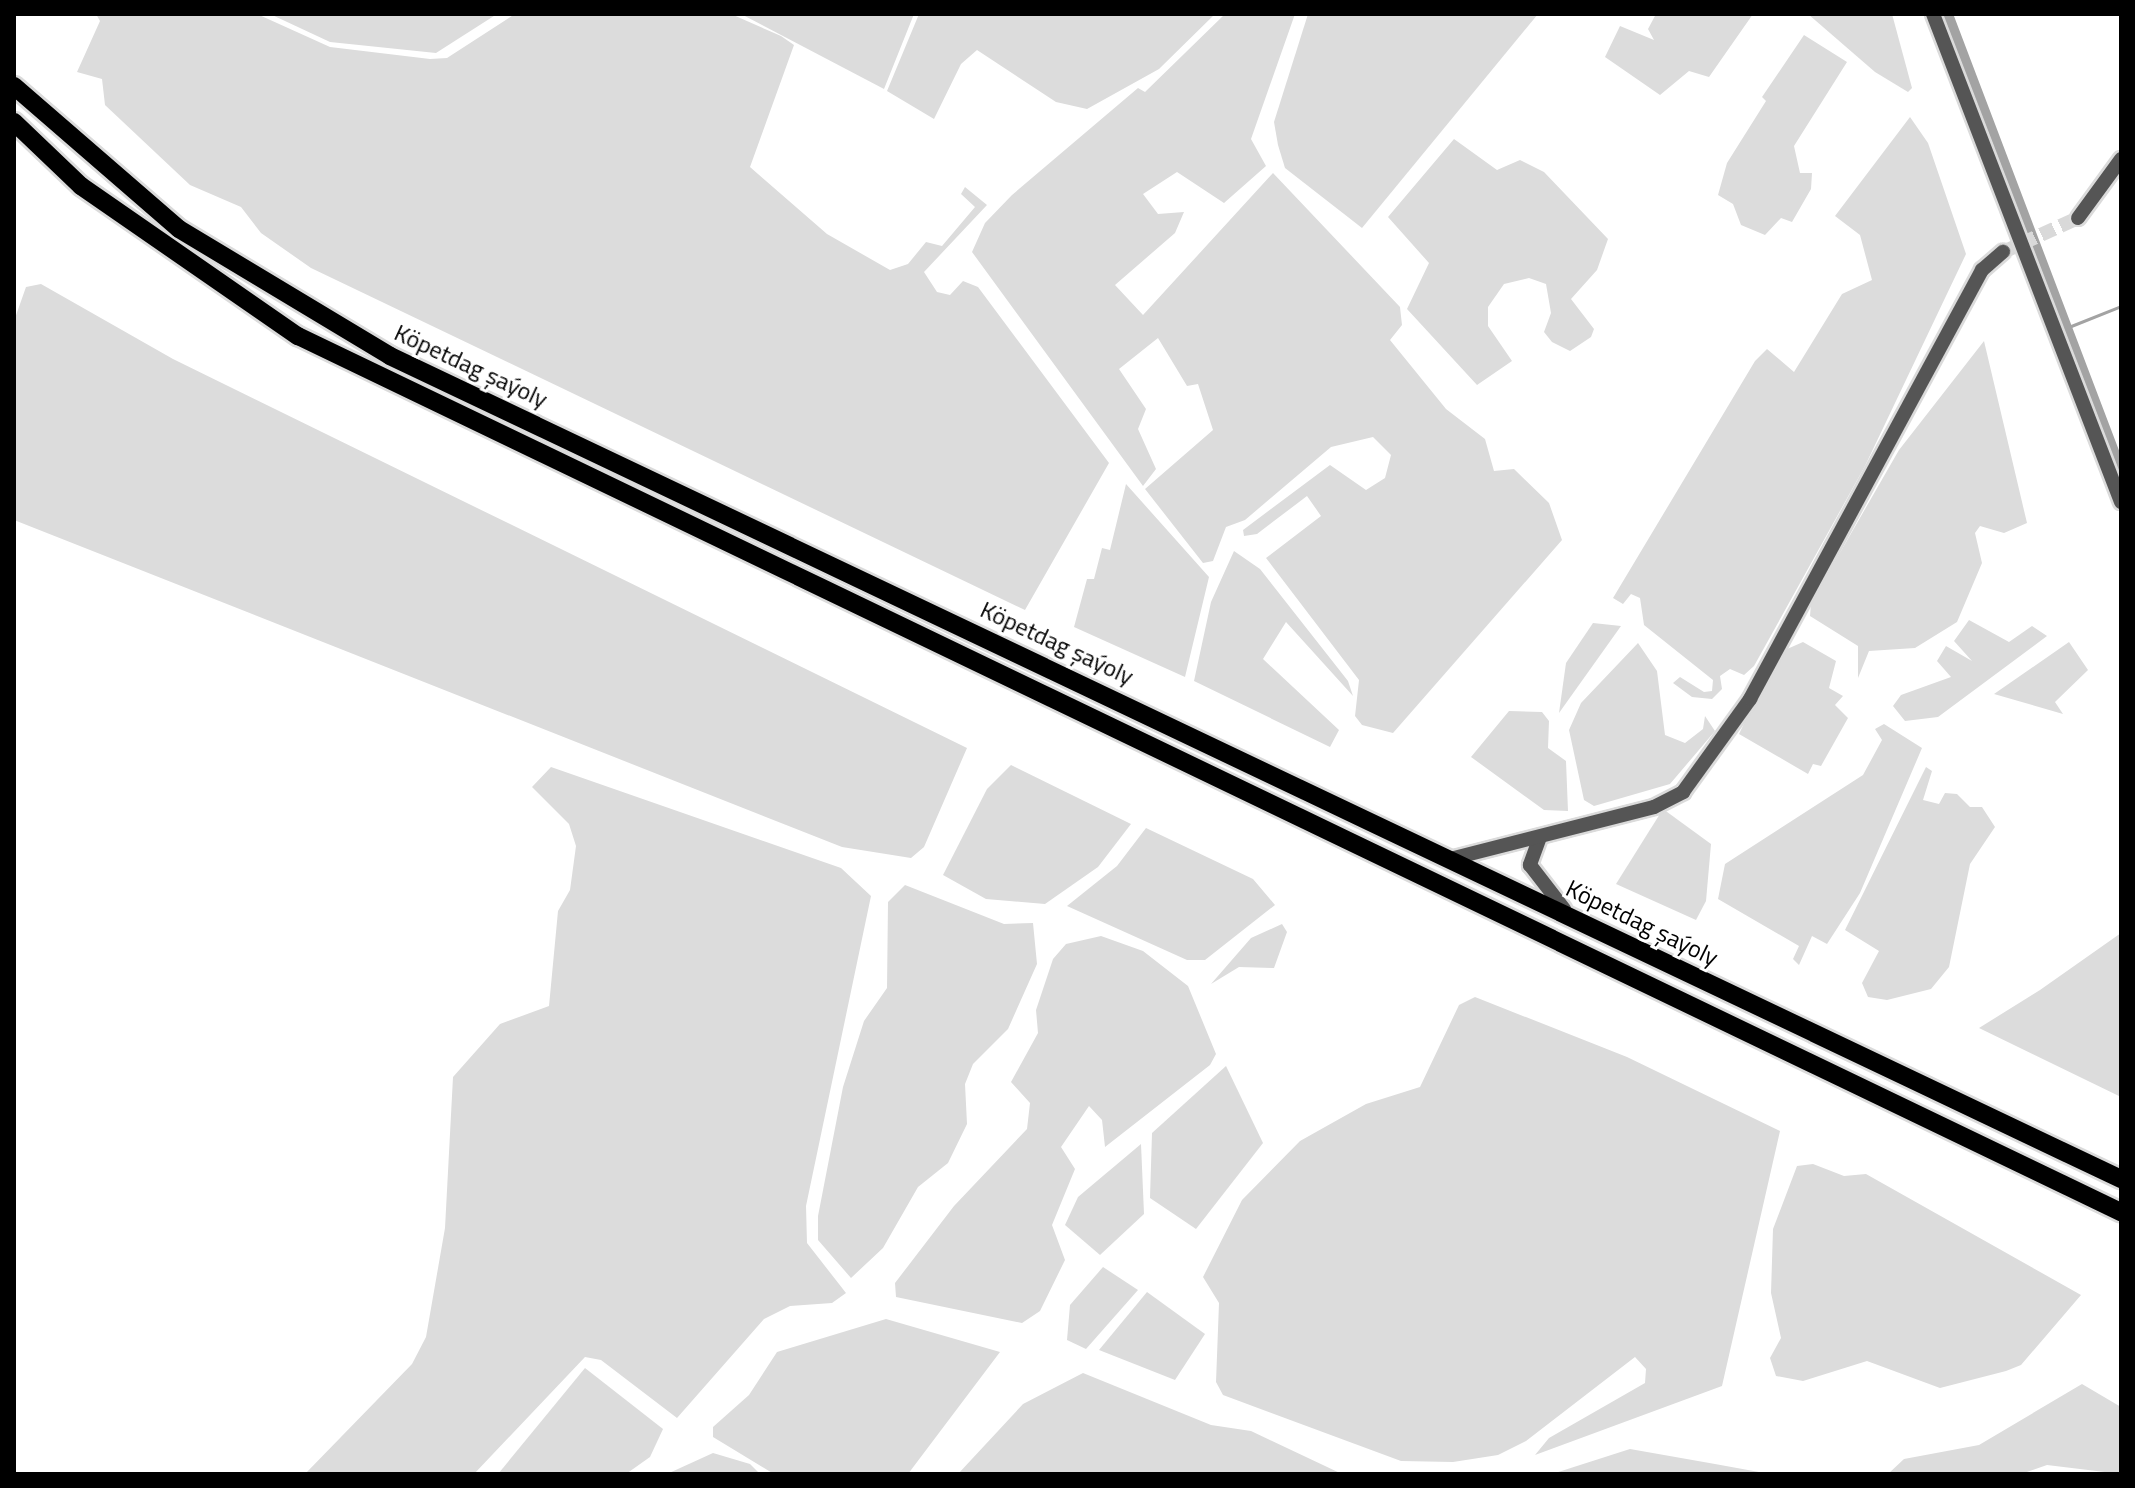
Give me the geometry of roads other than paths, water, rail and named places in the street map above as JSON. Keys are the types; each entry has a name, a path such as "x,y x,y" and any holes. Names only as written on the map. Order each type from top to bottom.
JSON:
{"main road":[{"name":"Köpetdag şaýoly","path":"14,86 179,229 390,356 1454,858 2121,1179"},
{"name":"Köpetdag şaýoly","path":"14,122 81,186 298,336 2121,1212"}],"street":[{"path":"1933,14 2121,502"},
{"path":"2078,218 2121,159"},
{"path":"1454,858 1654,807 1683,792 1703,767 1856,511 1982,270 2003,252"},
{"path":"1540,837 1530,865 1546,894 1573,916"}],"waterway":[{"path":"1947,14 2121,473"},
{"path":"2066,328 2121,306"}],"tunnel":[{"path":"2003,252 2078,218"}]}
